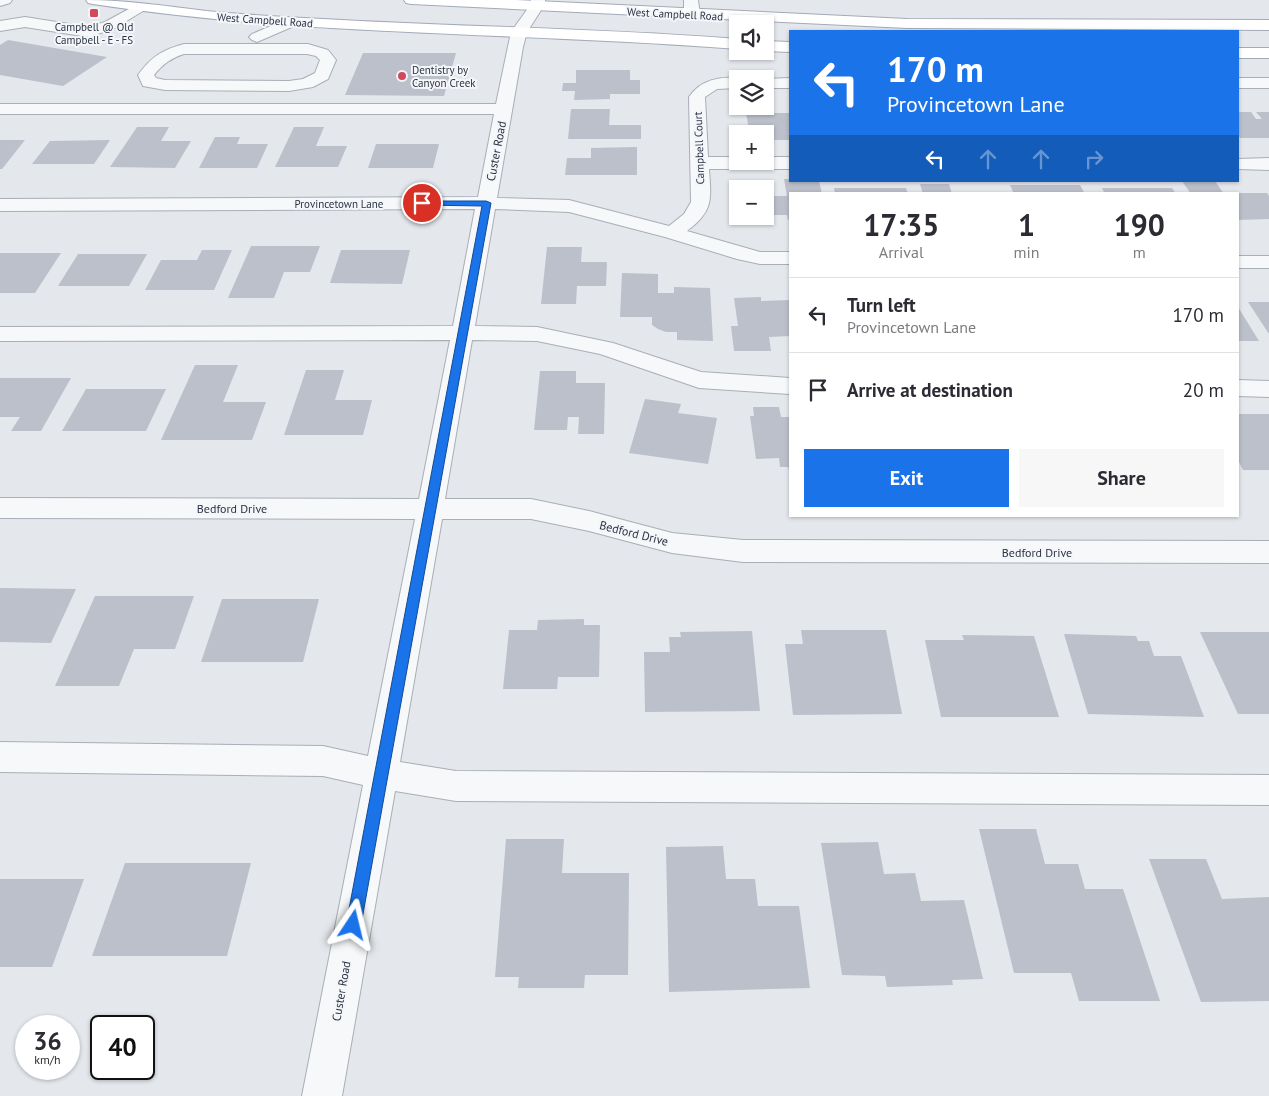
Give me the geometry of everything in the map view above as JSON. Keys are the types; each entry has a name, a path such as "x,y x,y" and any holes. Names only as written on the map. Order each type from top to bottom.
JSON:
{"main road":[{"name":"West Campbell Road","path":"93,0 138,8 255,20 624,35 729,43"},
{"name":"West Campbell Road","path":"411,0 508,1 692,8 932,24 1269,25"},
{"path":"774,46 789,47"},
{"path":"1239,53 1269,54"}],"street":[{"path":"0,2 5,0"},
{"path":"508,1 519,32"},
{"path":"519,32 538,2"},
{"path":"0,26 25,22 89,32 110,25 138,8"},
{"path":"253,43 260,29 255,20"},
{"path":"253,43 308,49 322,53 328,60 322,76 307,83 289,86 165,85 149,82 146,75 157,60 166,54 184,49 253,43 289,22"},
{"name":"Custer Road","path":"322,1096 519,32"},
{"name":"Campbell Court","path":"672,233 692,218 701,202 697,97 704,88 729,84"},
{"path":"774,84 789,84"},
{"path":"1239,84 1269,84"},
{"path":"0,108 504,110"},
{"path":"700,163 789,163"},
{"path":"1239,164 1269,164"},
{"name":"Provincetown Lane","path":"0,205 486,203 569,206 760,258 789,258"},
{"path":"1239,262 1269,262"},
{"path":"0,334 537,334 605,348 699,380 789,386"},
{"path":"1239,388 1269,388"},
{"name":"Bedford Drive","path":"0,508 531,509 589,521 672,543 742,551 1269,552"},
{"path":"0,757 322,761 381,774 456,786 1269,790"}],"building":[{"path":"8,40 107,57 63,86 0,75 0,45"},
{"name":"Dentistry by Canyon Creek","path":"363,53 456,53 444,96 345,95"},
{"path":"576,70 630,70 630,80 640,80 640,94 610,94 610,99 574,100 575,91 562,91 563,83 576,83"},
{"path":"571,109 610,109 609,125 641,125 641,139 568,139"},
{"path":"1239,112 1251,112 1256,119 1262,119 1256,112 1269,112 1269,138 1240,138"},
{"path":"789,113 789,140 774,140 774,125 748,125 746,115"},
{"path":"137,127 169,127 161,141 191,141 175,168 110,167"},
{"path":"294,127 324,127 316,146 347,146 338,167 275,167"},
{"path":"215,137 240,137 237,144 268,144 257,168 199,168"},
{"path":"0,140 25,140 2,169 0,169"},
{"path":"110,140 94,164 32,164 50,141"},
{"path":"376,144 439,144 433,168 368,168"},
{"path":"637,147 637,175 565,175 567,158 591,158 591,148"},
{"path":"784,179 789,179 789,182 819,182 822,192 789,192 789,220 787,215 774,215 774,196 787,196"},
{"path":"1183,182 1216,182 1223,192 1190,192"},
{"path":"920,184 949,184 951,192 922,192"},
{"path":"1010,185 1080,185 1084,192 1013,192"},
{"path":"834,188 906,188 907,192 835,192"},
{"path":"1102,188 1172,188 1175,192 1104,192"},
{"path":"1239,193 1267,193 1269,196 1269,219 1239,220"},
{"path":"251,246 320,246 310,272 284,272 274,298 228,298"},
{"path":"547,247 582,247 581,262 607,262 606,286 577,286 576,304 541,304"},
{"path":"202,250 232,250 214,290 145,290 161,260 197,260"},
{"path":"341,250 410,250 402,284 330,283"},
{"path":"0,253 61,253 35,293 0,293"},
{"path":"78,254 147,254 129,286 58,286"},
{"path":"622,273 658,274 658,293 674,293 674,287 710,288 713,341 677,340 677,332 666,332 652,325 652,317 620,317"},
{"path":"761,297 761,301 789,300 789,336 769,337 771,351 734,351 731,326 738,326 734,298"},
{"path":"1248,302 1269,302 1269,334"},
{"path":"1239,309 1259,341 1239,341"},
{"path":"195,365 238,365 223,402 266,402 252,440 161,440"},
{"path":"306,370 344,370 335,400 372,400 363,435 284,435"},
{"path":"540,371 576,371 576,383 605,383 604,434 578,434 579,417 568,417 567,430 534,430"},
{"path":"0,378 71,378 41,431 11,431 20,417 0,417"},
{"path":"86,389 166,389 146,431 62,431"},
{"path":"645,399 681,404 678,413 717,418 708,464 629,453"},
{"path":"753,407 779,407 781,417 789,417 789,470 788,467 780,467 779,458 756,459 750,416 754,416"},
{"path":"1239,414 1269,414 1269,470 1243,470 1239,462"},
{"path":"0,588 76,589 51,643 0,642"},
{"path":"95,596 194,596 175,649 134,649 119,686 55,686"},
{"path":"222,599 319,599 303,662 201,662"},
{"path":"584,619 584,625 600,625 599,677 558,677 557,689 503,689 509,630 537,630 538,620"},
{"path":"801,630 886,630 902,714 793,715 785,644 803,644"},
{"path":"752,631 760,711 645,712 644,652 670,652 669,637 681,637 680,632"},
{"path":"1200,632 1269,632 1269,714 1238,714"},
{"path":"1064,634 1136,636 1138,641 1149,641 1154,656 1181,656 1204,717 1088,714"},
{"path":"962,635 1034,636 1059,717 941,717 925,640 964,640"},
{"path":"979,829 1036,829 1045,864 1078,864 1085,889 1123,889 1160,1001 1079,1001 1071,973 1014,973"},
{"path":"506,839 564,839 562,873 629,873 628,975 585,975 584,988 518,988 519,977 495,977"},
{"path":"878,842 884,874 915,873 921,901 964,900 983,979 952,980 953,985 887,987 885,976 842,975 821,843"},
{"path":"723,846 726,879 755,879 758,906 799,906 810,988 669,992 666,847"},
{"path":"1149,859 1206,859 1222,899 1269,897 1269,1001 1201,1002"},
{"path":"125,863 251,863 227,956 92,956"},
{"path":"0,879 84,879 52,967 0,967"}],"place":[{"name":"Campbell @ Old Campbell - E - FS","path":"94,13"},
{"name":"Dentistry by Canyon Creek","path":"402,76"}],"route":[{"path":"353,925 486,203 422,203"}]}
